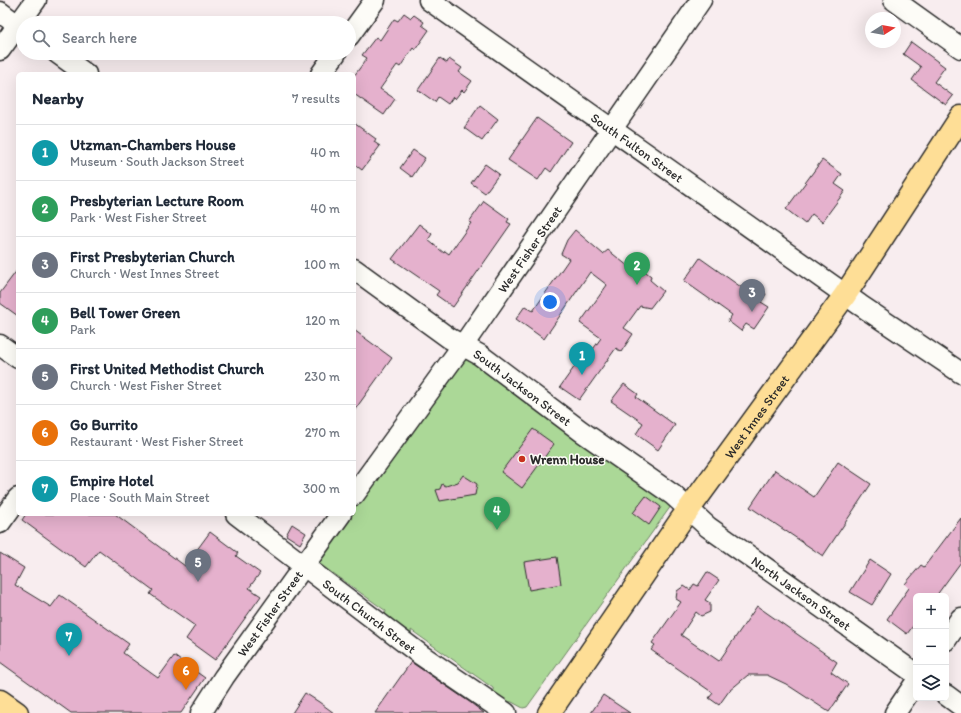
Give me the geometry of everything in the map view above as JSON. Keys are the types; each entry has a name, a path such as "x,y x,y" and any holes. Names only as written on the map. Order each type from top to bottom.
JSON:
{"main road":[{"name":"West Innes Street","path":"549,713 689,508 845,295 961,117"},
{"path":"0,701 17,713"}],"street":[{"path":"27,16 36,0"},
{"path":"356,26 375,0"},
{"name":"South Fulton Street","path":"429,0 845,295 961,373"},
{"name":"West Fisher Street","path":"356,492 462,346 701,0"},
{"path":"894,0 961,48"},
{"path":"0,12 16,24"},
{"path":"0,50 16,32"},
{"path":"67,60 83,72"},
{"path":"322,72 331,60"},
{"name":"South Jackson Street","path":"356,270 448,338 480,355 581,431 673,495 689,508"},
{"path":"0,345 16,357"},
{"path":"0,523 16,501"},
{"name":"North Jackson Street","path":"689,508 708,527 913,672"},
{"name":"South Church Street","path":"239,516 320,580 421,655 506,713"},
{"name":"West Fisher Street","path":"200,713 340,516"},
{"path":"949,636 961,618"},
{"path":"894,713 913,686"},
{"path":"949,697 961,706"}],"green space":[{"path":"466,355 658,487 671,506 527,707 523,708 512,702 495,700 493,688 411,630 412,638 385,616 386,611 333,573 332,575 318,565 319,561 349,516 356,516 356,505"}],"building":[{"path":"404,13 411,18 414,15 424,22 422,25 429,30 415,50 413,48 400,67 397,65 380,89 395,99 384,115 356,95 356,73 367,58 362,55 376,37 380,40 394,19 398,21"},
{"path":"911,42 945,67 934,82 953,96 946,105 912,80 921,67 903,54"},
{"path":"440,58 447,63 449,59 462,68 459,72 472,81 464,92 462,90 455,99 453,97 448,104 438,97 435,102 418,90"},
{"path":"480,105 498,119 482,141 464,128"},
{"path":"537,118 571,142 551,172 546,168 538,180 508,160"},
{"path":"356,124 376,139 374,142 380,146 362,170 356,166"},
{"path":"413,150 425,158 412,177 400,168"},
{"path":"822,160 842,174 835,184 845,191 822,222 812,214 805,224 786,209"},
{"path":"485,164 499,174 485,193 471,183"},
{"path":"484,201 509,219 507,222 511,224 453,307 436,295 439,291 392,259 419,224 432,234 428,240 444,253 445,251 449,254 471,223 469,222"},
{"path":"575,230 603,254 608,250 629,267 633,262 651,276 650,280 663,291 650,308 640,306 624,328 633,334 621,352 616,348 579,400 560,387 580,359 584,362 601,338 580,323 607,285 590,272 544,339 516,319 525,306 533,311 569,259 561,254 567,240"},
{"path":"700,258 748,292 753,285 766,294 761,302 769,307 754,329 746,324 741,331 728,321 732,315 684,281"},
{"path":"16,272 16,315 0,303 0,293"},
{"path":"356,331 392,358 356,408"},
{"path":"624,384 638,394 636,397 675,425 658,450 636,434 643,423 611,401"},
{"name":"Wrenn House","path":"533,429 554,444 522,488 501,472"},
{"path":"838,462 871,484 823,556 750,507 775,470 814,497"},
{"path":"463,475 477,484 475,495 440,501 436,490 440,489 442,484 446,486 458,482"},
{"path":"646,496 661,507 649,525 633,513"},
{"path":"25,516 118,516 185,566 210,532 238,553 236,556 260,573 249,588 261,596 215,660 186,639 195,626 150,594 153,590 99,550 86,567 22,520"},
{"path":"961,518 961,562 938,593 913,593 913,626 907,634 887,619 909,588 905,584 921,565 924,567"},
{"path":"292,524 306,533 300,544 286,535"},
{"path":"0,553 24,568 15,585 51,607 60,595 129,644 123,653 158,678 174,656 205,678 181,713 71,713 0,662"},
{"path":"557,557 561,584 529,590 524,562"},
{"path":"870,560 891,574 872,605 850,592"},
{"path":"707,572 719,580 705,600 710,603 710,612 701,616 696,612 681,635 719,661 757,606 837,662 831,672 848,684 829,712 786,684 767,675 748,675 729,691 719,705 709,698 713,693 651,650 655,645 652,643 681,602 676,599 677,591 684,586 690,590 694,584 698,586"},
{"path":"411,662 471,703 484,713 375,713"},
{"path":"305,693 319,702 334,713 292,713"},
{"path":"603,695 630,713 591,713"}],"place":[{"name":"Presbyterian Lecture Room","path":"637,285"},
{"name":"First Presbyterian Church","path":"752,312"},
{"name":"Utzman-Chambers House","path":"582,375"},
{"name":"Wrenn House","path":"522,459"},
{"name":"Bell Tower Green","path":"497,530"},
{"name":"First United Methodist Church","path":"198,582"},
{"name":"Empire Hotel","path":"69,656"},
{"name":"Go Burrito","path":"186,690"}]}
